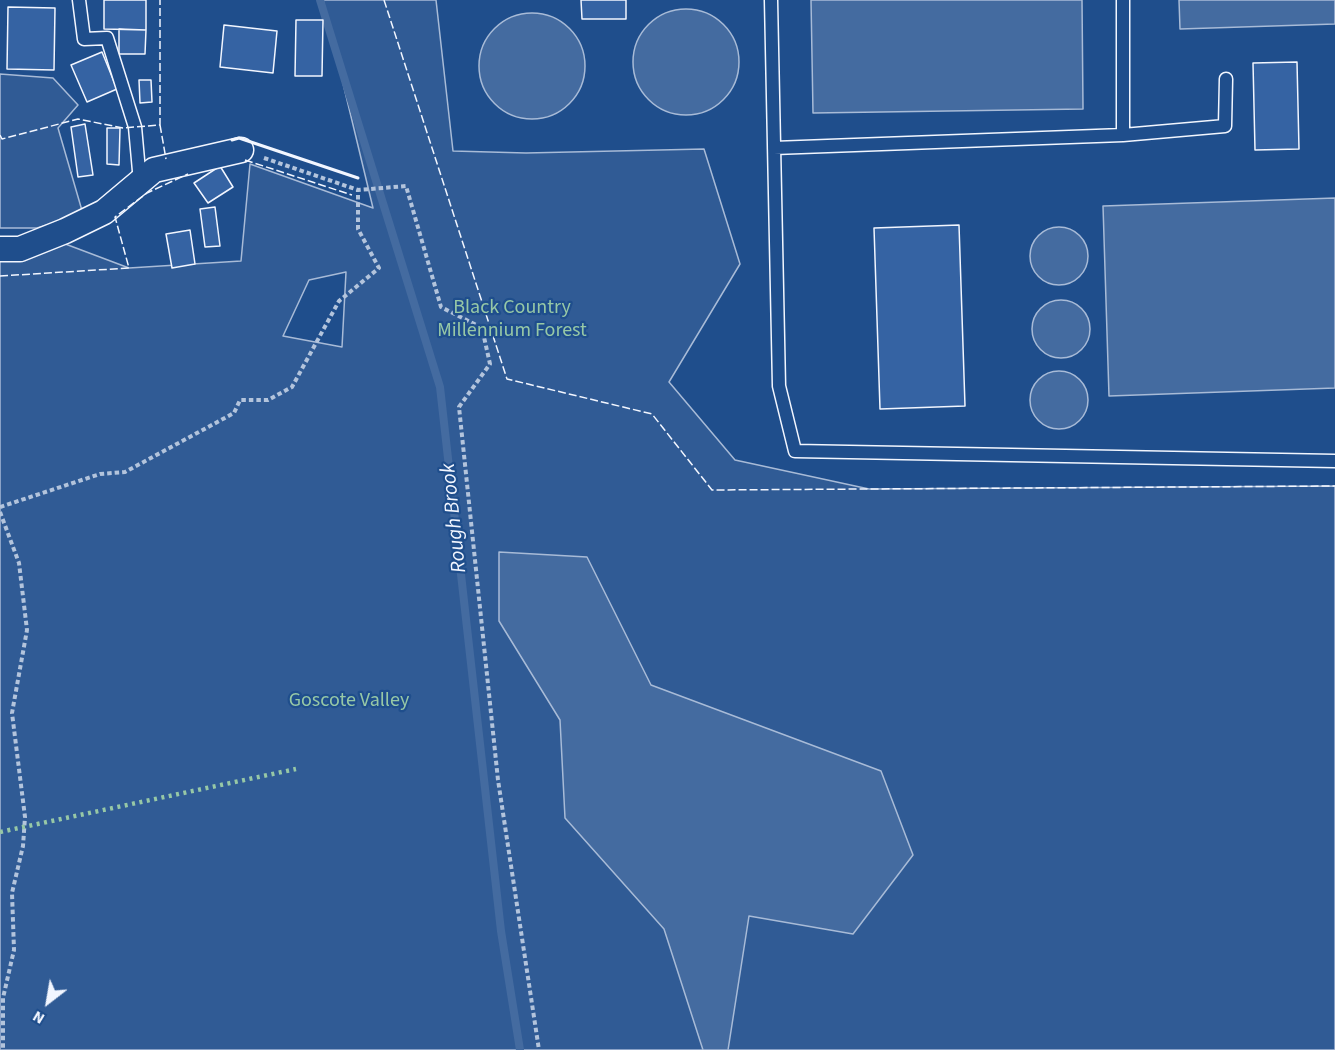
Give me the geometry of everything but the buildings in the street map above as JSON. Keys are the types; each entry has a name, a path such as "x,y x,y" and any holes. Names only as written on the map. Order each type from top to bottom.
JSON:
{"street":[{"path":"0,249 20,249 104,212 154,170 241,150"}],"lane":[{"path":"80,0 84,39 106,38 135,127 140,182"},
{"path":"771,0 779,386 795,451 1335,461"},
{"path":"1123,0 1123,135"},
{"path":"774,148 1123,135 1225,126 1226,80"}],"path":[{"path":"241,150 358,190 406,186 441,307 482,328 490,364 459,407 498,780 539,1050"},
{"path":"0,507 100,474 125,472 234,413 240,400 268,400 292,387 339,301 379,268 358,229 358,190"},
{"path":"0,512 20,563 27,630 12,713 25,817 23,846 12,892 14,950 3,998 3,1050"}],"green space":[{"name":"Black Country Millennium Forest","path":"323,0 436,0 453,151 526,153 704,149 740,264 669,382 735,460 869,489 1335,486 1335,1050 0,1050 0,256 60,242 129,268 241,261 250,164 373,208","holes":["346,272 342,347 283,336 309,280"]},
{"path":"0,74 53,78 78,105 58,128 83,214 37,228 0,228"}],"shaded area":[{"path":"811,0 1082,0 1083,109 813,113"},
{"path":"1179,0 1335,0 1335,24 1180,29"},
{"path":"686,9 706,13 723,25 735,42 739,62 735,82 723,99 706,111 686,115 666,111 649,99 637,82 633,62 637,42 649,25 666,13"},
{"path":"532,13 552,17 569,29 581,46 585,66 581,86 569,103 552,115 532,119 512,115 495,103 483,86 479,66 483,46 495,29 512,17"},
{"path":"1335,198 1335,388 1109,396 1103,206"},
{"path":"1059,227 1075,232 1083,240 1088,256 1083,272 1075,280 1059,285 1043,280 1035,272 1030,256 1035,240 1043,232"},
{"path":"1061,300 1077,305 1085,313 1090,329 1085,345 1077,353 1061,358 1045,353 1037,345 1032,329 1037,313 1045,305"},
{"path":"1059,371 1075,376 1083,384 1088,400 1083,416 1075,424 1059,429 1043,424 1035,416 1030,400 1035,384 1043,376"},
{"path":"499,552 587,557 651,685 881,771 913,855 853,934 749,916 728,1050 703,1050 664,929 565,818 560,720 499,621"}],"waterway":[{"name":"Rough Brook","path":"320,0 440,387 501,931 520,1050"}],"hedge":[{"path":"0,832 296,769"}],"fence":[{"path":"0,135 2,139 78,119 123,128 160,125 160,0"},
{"path":"384,0 507,379 652,414 712,490 1335,486"},
{"path":"160,125 166,159"},
{"path":"245,160 352,195"},
{"path":"0,276 129,268 115,217 147,193 188,174"}],"wall":[{"path":"232,140 239,138 358,178"}],"park label":[{"name":"Goscote Valley","path":"349,702"}]}
